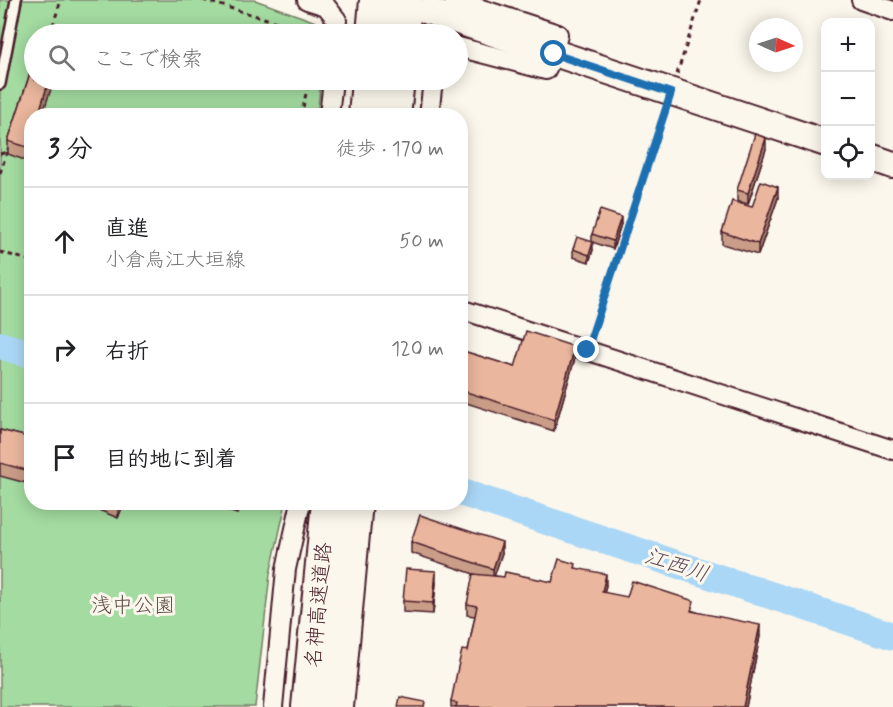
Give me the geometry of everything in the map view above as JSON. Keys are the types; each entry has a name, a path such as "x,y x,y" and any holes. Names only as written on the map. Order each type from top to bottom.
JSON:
{"highway":[{"path":"374,24 376,0"},
{"path":"407,24 417,6"},
{"path":"366,108 368,90"},
{"path":"395,108 397,90"},
{"name":"名神高速道路","path":"308,707 327,510"},
{"name":"名神高速道路","path":"337,707 355,510"}],"main road":[{"path":"417,6 554,54 821,142"},
{"path":"875,160 893,165"}],"street":[{"path":"307,0 326,6 337,20 337,24"},
{"path":"454,0 558,34 554,54 546,70 468,50"},
{"path":"861,0 893,11"},
{"path":"330,108 332,90"},
{"path":"430,108 432,90"},
{"path":"468,312 893,450"},
{"path":"273,707 286,569 299,510"}],"lane":[{"path":"0,84 5,31 16,0"}],"path":[{"path":"53,24 61,0"},
{"path":"203,0 284,24"},
{"path":"587,350 700,0"},
{"path":"303,108 307,90"},
{"path":"0,173 11,142"},
{"path":"0,154 7,152"},
{"path":"0,252 24,259"}],"green space":[{"name":"浅中公園","path":"0,0 255,0 321,24 24,24 24,90 320,90 318,108 24,108 24,510 284,510 270,574 255,707 0,707"}],"building":[{"path":"25,90 46,90 40,108 24,108 24,146 8,141"},
{"path":"755,134 766,138 748,193 737,190"},
{"path":"761,181 778,187 758,244 722,232 732,201 752,207"},
{"path":"600,210 621,217 613,241 592,234"},
{"path":"577,237 593,242 589,255 573,249"},
{"path":"526,331 575,347 554,420 468,393 468,352 515,367"},
{"path":"0,430 24,436 24,469 0,463"},
{"path":"420,515 502,542 493,569 411,542"},
{"path":"559,559 576,564 575,568 606,574 602,592 627,597 632,581 694,601 691,611 760,625 743,707 456,707 457,703 451,702 458,667 462,650 468,651 477,606 467,604 473,574 504,577 505,572 552,582"},
{"path":"406,569 436,571 433,603 403,601"},
{"path":"400,697 425,702 424,707 398,707"}],"waterway":[{"name":"江西川","path":"0,345 24,352"},
{"name":"江西川","path":"468,495 893,636"}],"route":[{"path":"554,54 671,93 587,350"}]}
